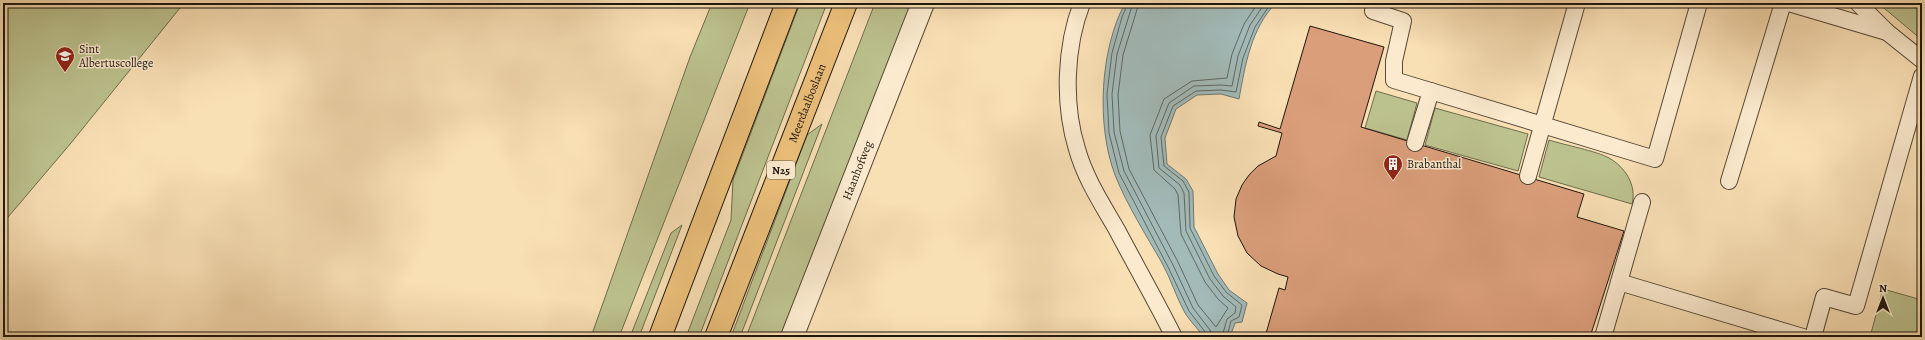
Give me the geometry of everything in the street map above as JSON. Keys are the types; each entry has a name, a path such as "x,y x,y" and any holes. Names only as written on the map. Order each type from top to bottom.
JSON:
{"highway":[{"path":"660,337 788,3"},
{"name":"Meerdaalboslaan","path":"716,337 846,3"}],"street":[{"name":"Haanhofweg","path":"792,337 923,3"}],"lane":[{"path":"1082,3 1071,47 1068,80 1069,117 1077,150 1092,186 1174,337"},
{"path":"1375,3 1373,12 1403,21 1394,61 1394,80 1655,159 1699,3"},
{"path":"1528,176 1577,3"},
{"path":"1729,181 1783,3"},
{"path":"1789,3 1887,32"},
{"path":"1858,3 1887,32 1922,60"},
{"path":"1813,337 1824,297 1856,306 1922,76"},
{"path":"1415,143 1430,91"},
{"path":"1603,337 1642,202"},
{"path":"1619,282 1803,337"}],"green space":[{"name":"Sint Albertuscollege","path":"3,3 184,3 71,143 3,223"},
{"path":"712,3 750,3 619,337 591,337 690,57"},
{"path":"800,3 827,3 699,337 686,337 731,220 733,180"},
{"path":"875,3 916,3 789,337 746,337"},
{"path":"1878,3 1922,3 1922,40"},
{"path":"1376,91 1417,103 1407,140 1365,128"},
{"path":"1435,108 1528,134 1518,171 1425,145"},
{"path":"822,124 740,337 731,337 807,135"},
{"path":"1549,140 1604,155 1615,162 1625,172 1631,183 1633,190 1632,204 1539,177"},
{"path":"682,225 639,337 630,337 671,233"},
{"path":"1883,289 1922,300 1922,337 1870,337"}],"water":[{"path":"1125,3 1276,3 1267,13 1250,48 1239,99 1221,94 1197,95 1176,109 1165,138 1167,164 1186,179 1193,191 1194,227 1218,274 1229,290 1247,303 1242,322 1235,323 1230,337 1204,337 1187,316 1165,269 1131,209 1115,175 1109,155 1105,133 1103,111 1104,88 1110,43"}],"building":[{"name":"Brabanthal","path":"1310,26 1384,47 1361,127 1584,194 1577,217 1624,231 1590,337 1265,337 1279,288 1285,290 1288,277 1261,266 1247,253 1238,236 1234,217 1236,199 1242,185 1249,175 1258,166 1276,156 1282,133 1258,126 1259,122 1280,129"}],"place":[{"name":"Sint Albertuscollege","path":"65,73"},
{"name":"Brabanthal","path":"1393,181"}]}
